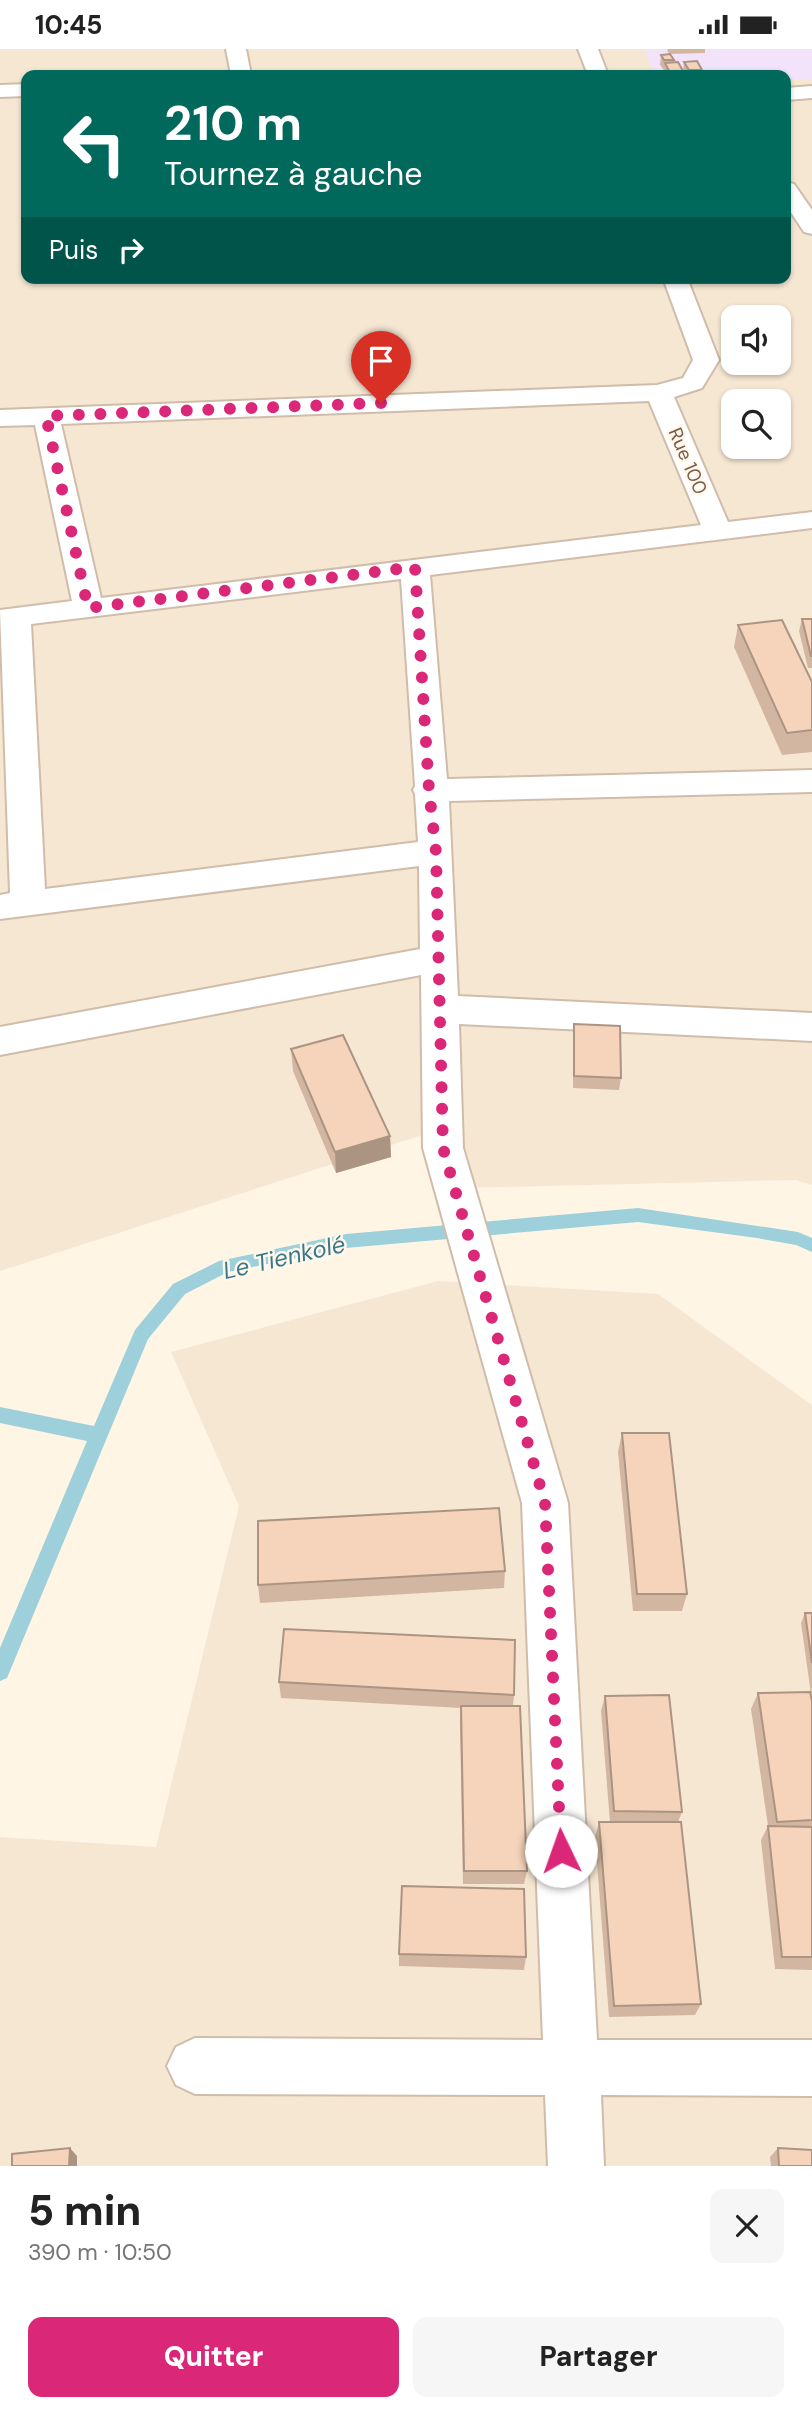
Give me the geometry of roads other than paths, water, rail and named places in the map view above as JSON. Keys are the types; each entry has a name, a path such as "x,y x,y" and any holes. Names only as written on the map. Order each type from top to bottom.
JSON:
{"street":[{"path":"236,49 240,70"},
{"path":"588,49 596,70"},
{"path":"0,91 21,90"},
{"path":"791,94 812,92"},
{"path":"791,184 812,182"},
{"path":"791,196 812,227"},
{"path":"0,418 659,393 692,383 706,360 677,284"},
{"name":"Rue 100","path":"659,393 716,530"},
{"path":"46,416 88,608"},
{"path":"436,852 14,906 8,618 812,520"},
{"path":"415,567 429,790 436,852 443,1148 545,1503 576,2166"},
{"path":"429,790 812,781"},
{"path":"0,1041 439,959"},
{"path":"440,1009 812,1027"},
{"path":"195,2066 812,2068"}],"waterway":[{"name":"Le Tienkolé","path":"0,1671 141,1335 179,1289 225,1266 346,1241 638,1215 757,1231 798,1239 812,1245"},
{"path":"0,1415 98,1435"}]}
